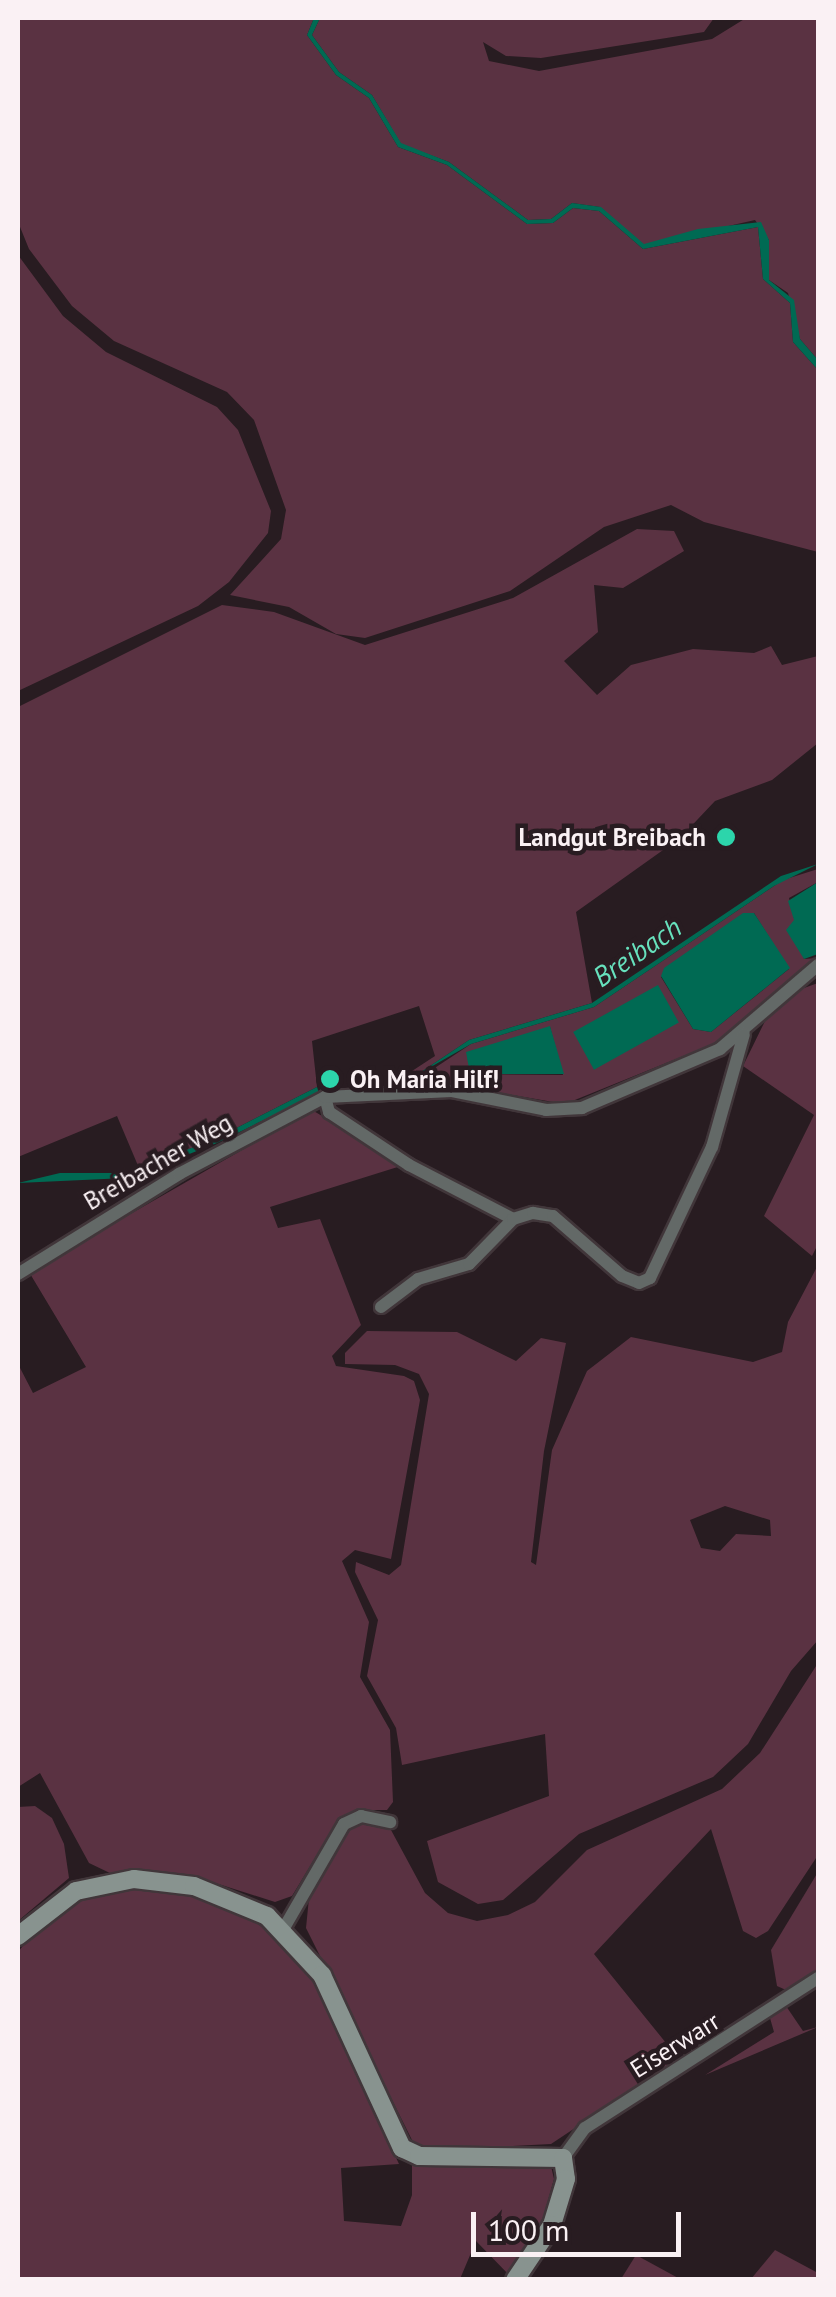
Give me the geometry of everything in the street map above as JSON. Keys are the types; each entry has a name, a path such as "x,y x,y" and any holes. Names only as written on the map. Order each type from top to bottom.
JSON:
{"street":[{"name":"Breibacher Weg","path":"18,1274 180,1174 325,1097 436,1090 546,1110 582,1108 684,1067 744,1034 818,965"},
{"path":"325,1097 329,1112 409,1165 512,1219 553,1216 604,1266 639,1283 650,1278 712,1147 744,1034"},
{"path":"381,1307 418,1279 469,1264 512,1219"},
{"path":"284,1928 344,1824 369,1816 390,1822"},
{"path":"18,1936 76,1891 134,1879 214,1891 284,1928 322,1975 393,2135 407,2151 563,2158 566,2179 552,2225 515,2280"},
{"name":"Eiserwarr","path":"563,2158 585,2128 818,1978"}],"shaded area":[{"path":"18,18 314,18 307,35 336,75 369,98 398,147 447,165 527,224 553,223 573,208 599,211 643,249 758,227 763,279 790,303 793,342 818,370 818,552 704,522 671,505 604,527 510,591 365,638 336,634 289,607 230,595 281,539 286,510 254,420 227,392 114,341 72,306 29,249 18,222"},
{"path":"314,18 320,18 312,35 339,72 372,95 401,143 449,162 528,220 551,219 572,203 601,207 644,244 698,229 761,222 769,240 769,280 794,300 800,339 818,360 818,370 793,342 790,303 763,279 758,227 643,249 599,211 573,208 553,223 527,224 447,165 398,147 369,98 336,75 307,35"},
{"path":"320,18 714,18 704,32 541,58 506,56 483,42 489,61 539,71 712,39 746,18 818,18 818,360 800,339 788,293 769,280 769,240 755,220 644,245 600,207 572,203 551,219 528,220 449,162 401,144 372,95 339,72 312,35"},
{"path":"18,255 63,316 106,352 217,407 238,430 271,511 268,533 229,582 198,606 18,691"},
{"path":"637,529 674,531 684,551 623,588 594,585 598,632 564,661 597,695 631,665 693,649 754,653 771,646 782,665 818,656 818,743 772,780 715,801 680,838 576,912 592,1003 469,1040 415,1076 412,1071 435,1056 419,1006 312,1041 317,1087 215,1139 139,1168 117,1116 18,1157 18,707 222,605 274,612 365,645 513,598"},
{"path":"818,864 774,886 594,1007 471,1044 415,1076 469,1040 592,1003 781,876"},
{"path":"818,869 818,882 789,898 804,959 818,958 728,1038 565,1104 418,1079 471,1044 594,1007 783,880","holes":["754,913 789,969 711,1032 693,1029 661,977","550,1027 563,1075 470,1074"]},
{"path":"818,882 818,954 804,959 786,930 794,920 788,901"},
{"path":"743,913 754,913 790,968 711,1032 693,1029 661,976 664,968"},
{"path":"818,983 818,1244 812,1256 764,1216 814,1115 743,1066 766,1019 790,993"},
{"path":"658,985 679,1023 594,1070 573,1032"},
{"path":"550,1026 564,1074 470,1074 466,1052"},
{"path":"317,1087 319,1093 217,1143 144,1172 139,1168 215,1139"},
{"path":"312,1110 404,1165 270,1207 278,1228 320,1219 361,1325 332,1356 336,1366 404,1376 414,1381 420,1400 391,1559 355,1550 342,1561 369,1622 360,1677 390,1730 393,1802 387,1810 359,1810 338,1820 292,1896 275,1902 187,1874 112,1874 89,1863 40,1773 18,1787 18,1364 33,1393 86,1367 29,1272"},
{"path":"60,1173 125,1173 126,1178 18,1183"},
{"path":"818,1265 818,1640 791,1671 748,1744 713,1777 579,1834 503,1900 478,1904 438,1882 427,1841 549,1796 545,1734 402,1765 396,1728 367,1676 378,1620 355,1572 356,1562 389,1575 401,1565 429,1394 419,1374 395,1365 345,1364 345,1353 367,1331 457,1332 516,1361 541,1338 566,1343 544,1451 531,1562 536,1565 552,1450 587,1371 631,1337 753,1362 782,1352 788,1322","holes":["725,1506 770,1520 771,1536 736,1534 720,1551 701,1548 690,1520"]},
{"path":"818,1663 818,1855 768,1931 756,1938 743,1931 711,1829 594,1954 679,2059 551,2144 434,2150 414,2144 306,1928 309,1898 342,1835 356,1823 391,1830 425,1893 448,1913 477,1921 508,1915 535,1902 587,1850 722,1789 760,1753"},
{"path":"35,1806 52,1818 64,1844 69,1878 18,1921 18,1807"},
{"path":"818,1872 818,1972 786,1990 777,1986 771,1950"},
{"path":"132,1887 198,1894 240,1912 277,1937 310,1972 399,2164 341,2168 344,2221 401,2226 412,2195 412,2164 526,2161 551,2166 554,2179 541,2225 510,2276 476,2241 460,2279 18,2280 18,1952 42,1922 77,1900"},
{"path":"786,2006 803,2031 818,2027 705,2075 774,2032 770,2018"},
{"path":"775,2250 818,2273 818,2279 751,2279"},
{"path":"636,2255 680,2279 621,2279"}],"place":[{"name":"Landgut Breibach","path":"726,837"},
{"name":"Oh Maria Hilf!","path":"330,1079"}],"water label":[{"name":"Breibach","path":"637,952"}]}
